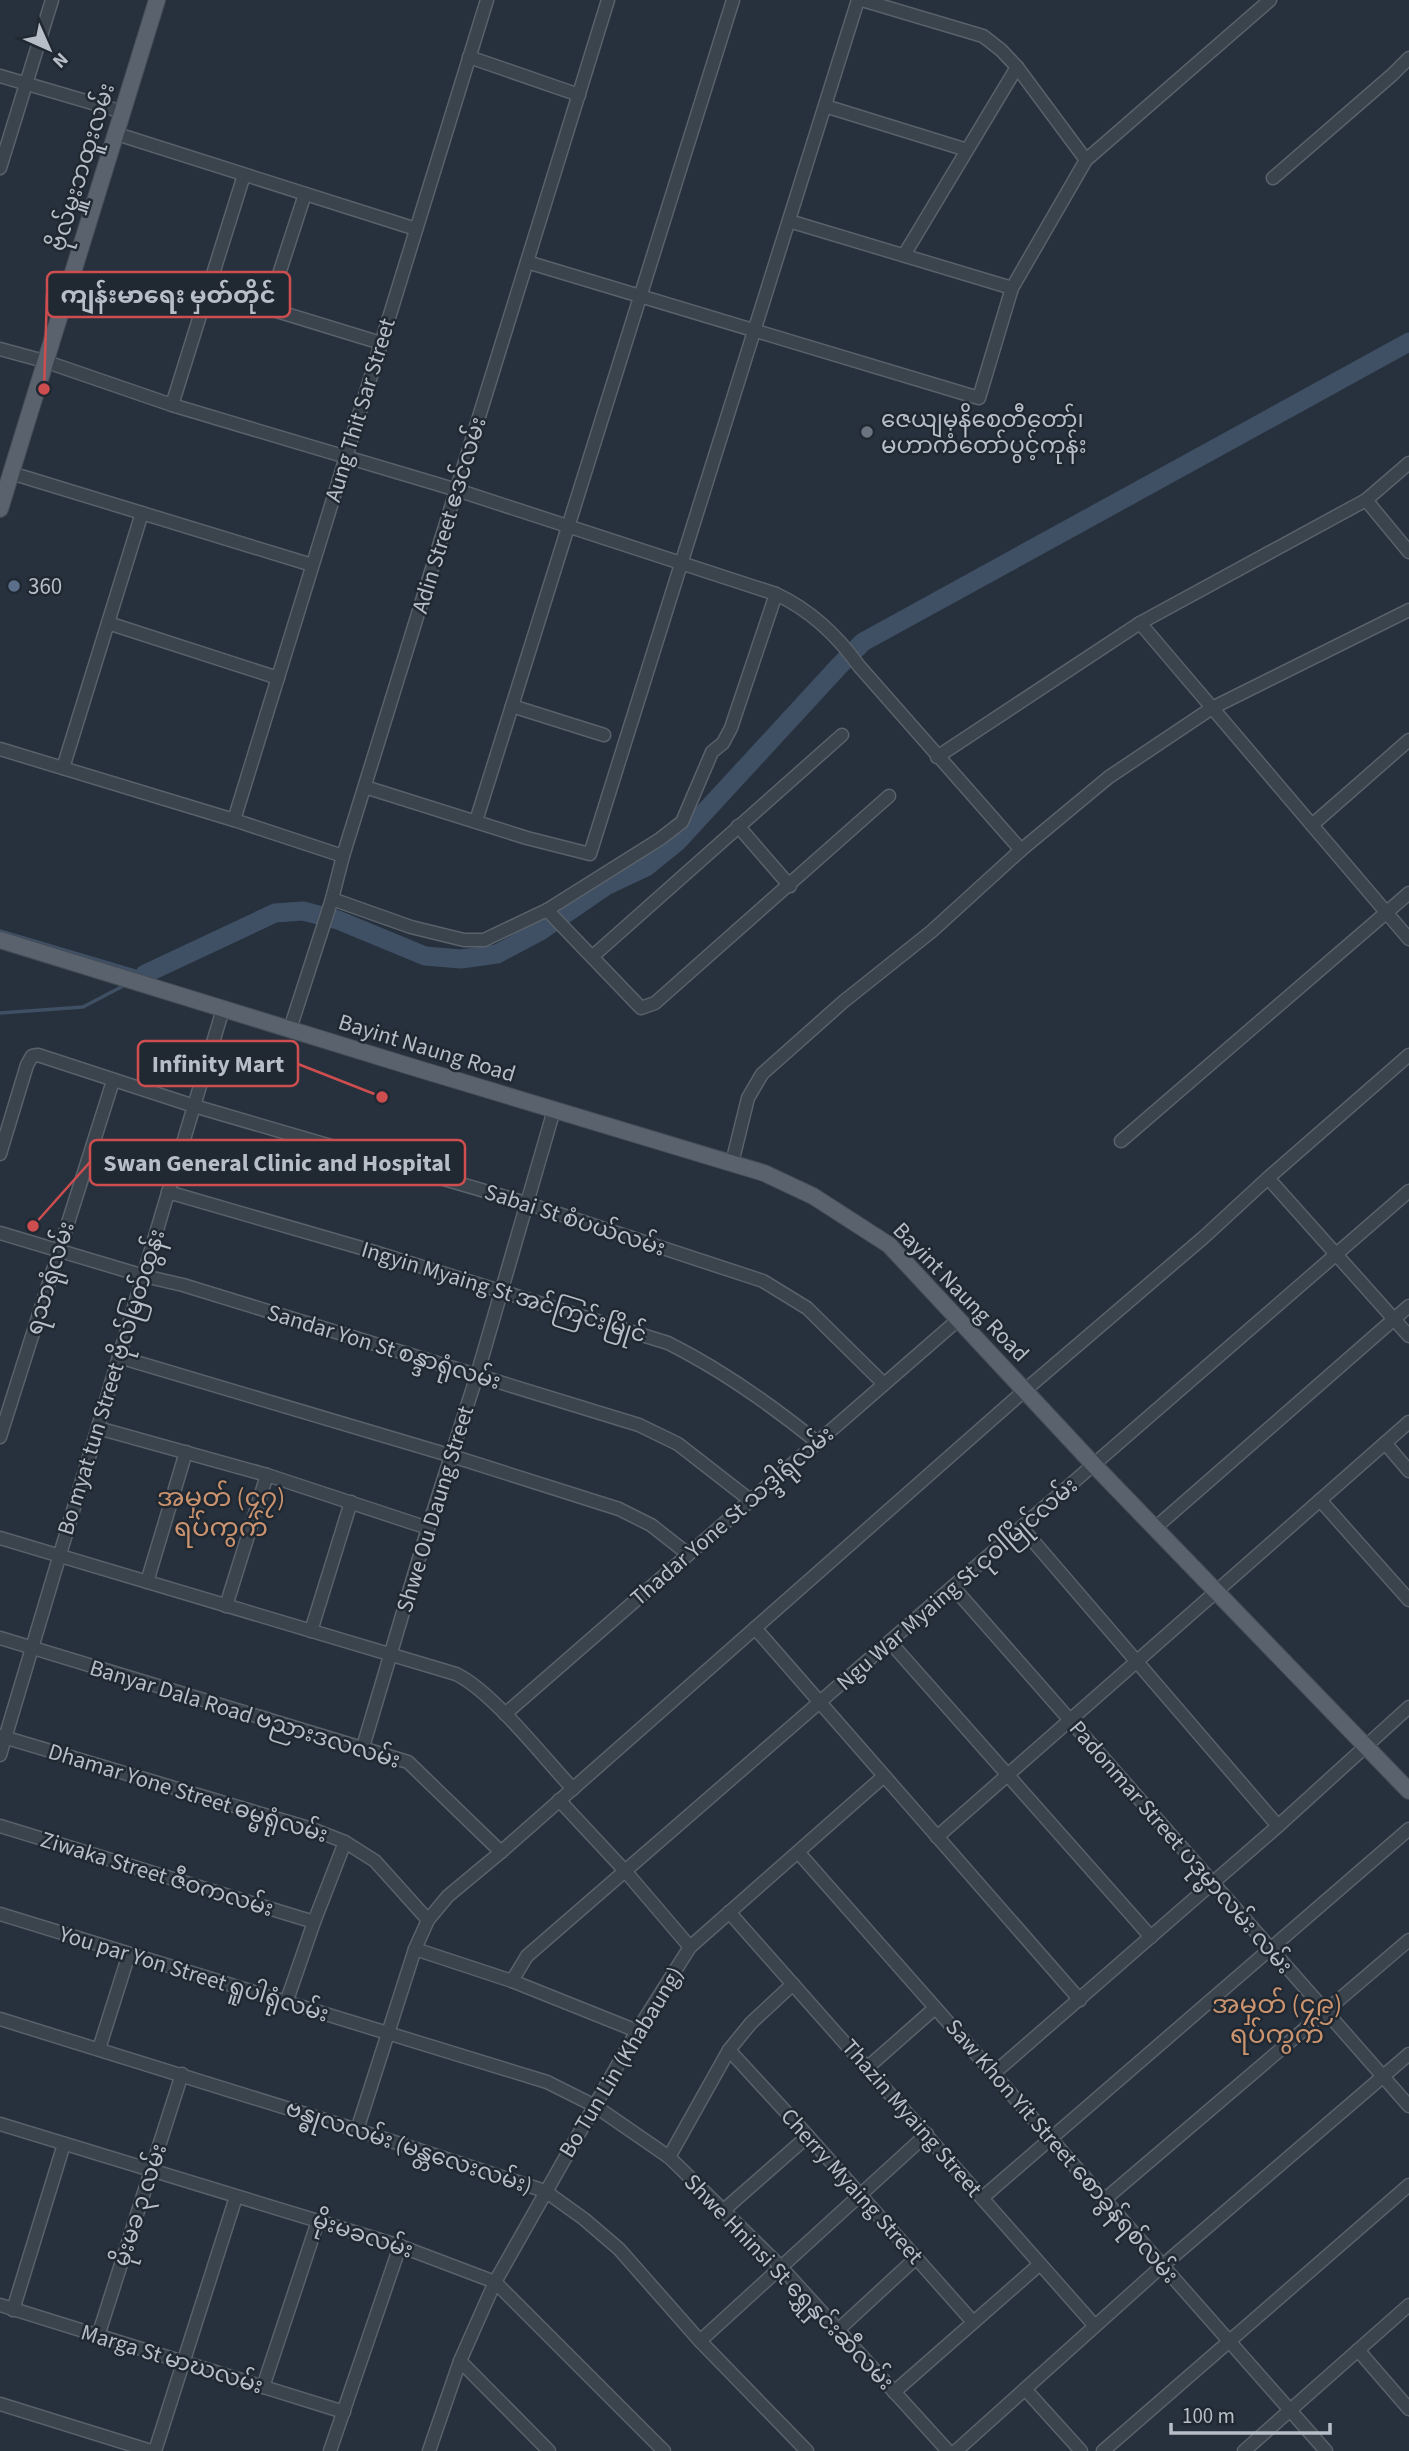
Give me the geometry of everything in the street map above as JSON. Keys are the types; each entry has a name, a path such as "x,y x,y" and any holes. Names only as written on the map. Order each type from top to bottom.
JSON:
{"main road":[{"name":"ဗိုလ်မှူးဘထူးလမ်း","path":"0,509 157,0"},
{"name":"Bayint Naung Road","path":"0,940 764,1173 813,1196 889,1245 1094,1465 1409,1791"}],"street":[{"path":"0,168 52,0"},
{"name":"Aung Thit Sar Street","path":"234,820 487,0"},
{"name":"Adin Street ဧဒင်လမ်း","path":"290,1029 608,0"},
{"path":"476,821 733,0"},
{"path":"365,787 527,838 590,854 680,562 860,0 982,36 1001,50 1017,67 1086,160"},
{"path":"527,262 979,398 1012,288 1086,160 1270,0"},
{"path":"469,57 579,95"},
{"path":"1273,178 1409,58"},
{"path":"904,255 1017,67"},
{"path":"0,76 123,112"},
{"path":"825,106 967,150"},
{"path":"117,134 416,229"},
{"path":"172,405 244,175"},
{"path":"268,308 305,194"},
{"path":"789,220 1012,288"},
{"path":"208,290 381,343"},
{"path":"0,349 44,361 172,405 457,489 776,594 797,604 840,640 937,757 1021,850"},
{"path":"937,757 1140,623 1366,500 1409,463"},
{"path":"11,473 312,565"},
{"path":"1366,500 1409,552"},
{"path":"63,768 142,513"},
{"path":"330,904 464,940 484,940 552,913 660,839 682,822 712,752 723,743 731,728 776,594"},
{"path":"732,1163 748,1098 762,1074 1109,777 1212,708 1409,610"},
{"path":"108,623 278,678"},
{"path":"1140,623 1409,939"},
{"path":"513,706 604,736"},
{"path":"593,956 842,735"},
{"path":"1312,825 1409,740"},
{"path":"0,749 343,856"},
{"path":"552,913 641,1008 647,1007 655,1003 889,796"},
{"path":"738,826 789,886"},
{"path":"1121,1141 1409,892"},
{"name":"Bo myat tun Street ဗိုလ်မြတ်ထွန်း","path":"0,1755 3,1736 223,1009"},
{"name":"Sabai St စံပယ်လမ်း","path":"0,1154 27,1065 32,1056 38,1055 113,1081 526,1203 763,1281 807,1308 884,1384"},
{"path":"357,2130 415,1949 428,1920 448,1895 501,1852 1409,1055"},
{"name":"ရသာရုံလမ်း","path":"0,1437 113,1081"},
{"name":"Shwe Ou Daung Street","path":"363,1747 477,1375 554,1111"},
{"path":"1268,1178 1409,1336"},
{"name":"Ngu War Myaing St ငုဝါမြိုင်လမ်း","path":"512,1981 527,1956 1409,1191"},
{"name":"Ingyin Myaing St အင်ကြင်းမြိုင်","path":"169,1192 668,1343 702,1360 770,1405 817,1442"},
{"name":"Sandar Yon St စန္ဒာရုံလမ်း","path":"0,1233 183,1285 639,1426 678,1444 750,1500"},
{"path":"1155,1528 1409,1306"},
{"name":"Thadar Yone St သဒ္ဒါရုံလမ်း","path":"505,1714 959,1319"},
{"path":"119,1357 452,1456 619,1509 651,1525 688,1554"},
{"path":"937,1837 1409,1422"},
{"path":"98,1428 267,1475 428,1528"},
{"path":"1385,1443 1409,1471"},
{"path":"147,1583 186,1452"},
{"path":"226,1606 267,1475"},
{"path":"1320,1500 1409,1600"},
{"path":"311,1631 351,1503"},
{"path":"1021,1528 1278,1826"},
{"path":"0,1538 456,1674 469,1680 505,1714 573,1789"},
{"name":"Padonmar Street ပဒုမ္မာလမ်း လမ်း","path":"953,1587 1409,2106"},
{"path":"755,1629 1080,2000"},
{"name":"Banyar Dala Road ဗညားဒလလမ်း","path":"0,1638 408,1762 501,1852"},
{"path":"890,1642 1151,1937"},
{"path":"993,2074 1278,1826 1409,1707"},
{"name":"Dhamar Yone Street ဓမ္မရုံလမ်း","path":"3,1736 312,1829 345,1842 374,1861 428,1920"},
{"name":"Bo Tun Lin (Khabaung)","path":"429,2451 460,2361 495,2282 638,2031 691,1947 884,1776"},
{"path":"559,1800 626,1871 691,1947"},
{"name":"Ziwaka Street ဇီဝကလမ်း","path":"0,1826 314,1922"},
{"path":"982,2198 1409,1829"},
{"path":"286,2003 345,1842"},
{"name":"Saw Khon Yit Street စောခွန်ရစ်လမ်း","path":"798,1852 1326,2451"},
{"name":"Thazin Myaing Street","path":"729,1912 1095,2326"},
{"name":"You par Yon Street ရူပါရုံလမ်း","path":"0,1914 388,2034"},
{"path":"1104,2200 1409,1940"},
{"path":"415,1949 512,1981 638,2031"},
{"path":"99,2049 129,1954"},
{"path":"669,2157 729,2050 751,2023 793,1984"},
{"path":"868,2067 935,2008"},
{"name":"ဗန္ဓုလလမ်း (မန္တလေးလမ်း)","path":"0,2019 182,2074 545,2191 619,2249 700,2341 807,2451"},
{"name":"Shwe Hninsi St ရွှေနှင်းဆီလမ်း","path":"388,2034 547,2082 595,2106 669,2157 725,2209 780,2266 948,2451"},
{"name":"Cherry Myaing Street","path":"729,2050 973,2322"},
{"path":"956,2451 1163,2266 1409,2053"},
{"name":"မိုးမခ ၃ လမ်း","path":"98,2336 182,2074"},
{"name":"မိုးမခလမ်း","path":"0,2124 400,2246 495,2282 664,2451"},
{"path":"700,2341 927,2134"},
{"path":"725,2209 808,2136"},
{"path":"13,2310 64,2144"},
{"path":"1103,2451 1409,2185"},
{"path":"0,2404 153,2451 236,2197"},
{"path":"263,2387 318,2221"},
{"path":"330,2451 400,2246"},
{"path":"838,2330 916,2258"},
{"path":"894,2392 1040,2264"},
{"name":"Marga St မာဃလမ်း","path":"0,2305 344,2412"},
{"path":"1244,2451 1409,2305"},
{"path":"1358,2350 1409,2409"},
{"path":"460,2361 549,2451"},
{"path":"1025,2389 1081,2451"}],"waterway":[{"path":"145,974 275,913 303,911 338,920 425,956 461,959 497,954 542,930 606,886 646,867 677,842 863,642 1409,342"},
{"path":"0,931 145,974"},
{"path":"0,1013 83,1007 125,985"}],"place":[{"name":"ကျန်းမာရေး မှတ်တိုင်","path":"44,389"},
{"name":"ဇေယျမုနိစေတီတော်၊ မဟာကံတော်ပွင့်ကုန်း","path":"867,432"},
{"name":"360","path":"14,586"},
{"name":"Infinity Mart","path":"382,1097"},
{"name":"Swan General Clinic and Hospital","path":"33,1226"}],"district":[{"name":"အမှတ် (၄၇) ရပ်ကွက်","path":"221,1512"},
{"name":"အမှတ် (၄၉) ရပ်ကွက်","path":"1277,2019"}]}
